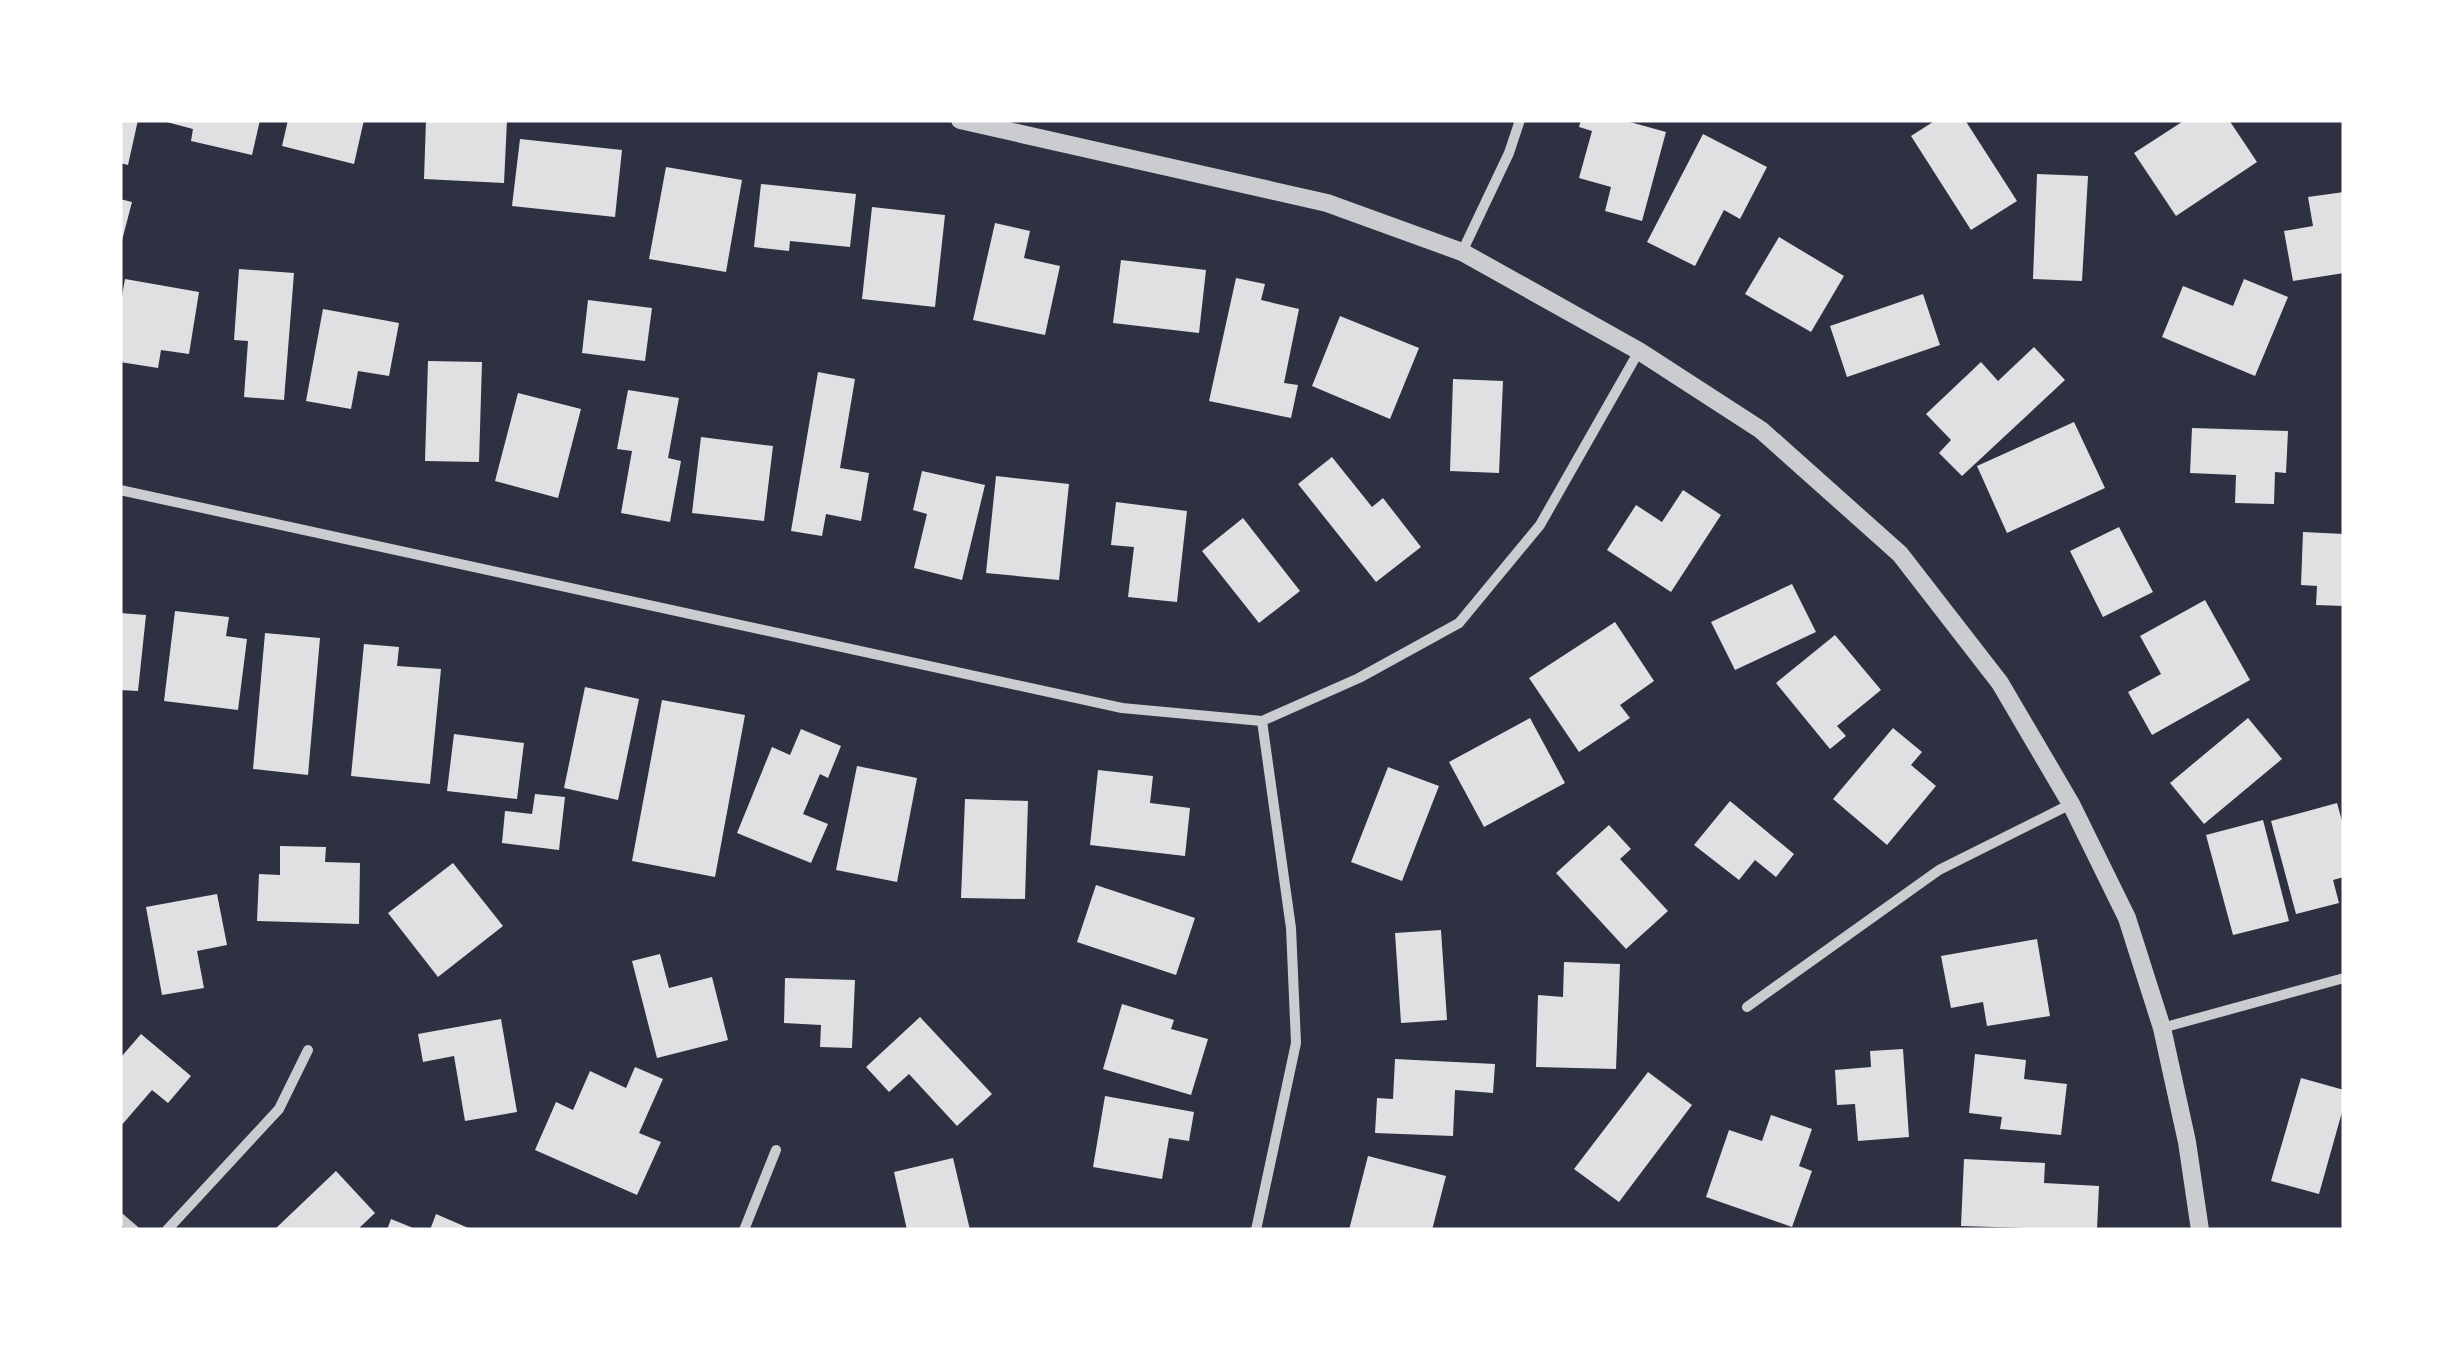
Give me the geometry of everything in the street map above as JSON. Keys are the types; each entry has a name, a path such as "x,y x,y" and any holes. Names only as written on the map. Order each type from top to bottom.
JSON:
{"street":[{"path":"960,120 1327,203 1462,252 1639,351 1761,430 1900,554 2000,683 2071,804 2128,918 2162,1028 2187,1142 2200,1230"},
{"path":"1462,252 1509,153 1520,120"},
{"path":"120,490 1122,708 1262,721 1359,678 1459,622 1540,525 1639,351"},
{"path":"1256,1230 1296,1043 1291,928 1262,721"},
{"path":"1747,1008 1940,870 2071,804"},
{"path":"2162,1028 2344,978"},
{"path":"167,1230 279,1109 308,1050"},
{"path":"744,1230 776,1150"},
{"path":"120,1218 134,1230"}],"building":[{"path":"120,120 138,120 128,165 120,163"},
{"path":"159,120 260,120 252,155 191,141 193,129"},
{"path":"288,120 364,120 354,164 282,146"},
{"path":"426,120 507,120 504,183 424,179"},
{"path":"1581,120 1631,120 1666,132 1642,221 1605,211 1611,187 1579,178 1592,131 1579,127"},
{"path":"1936,120 1965,120 2017,201 1971,230 1911,136"},
{"path":"2185,120 2229,120 2257,162 2176,216 2134,153"},
{"path":"1703,134 1767,167 1740,219 1724,210 1695,266 1647,242"},
{"path":"520,139 622,150 615,217 512,206"},
{"path":"666,167 742,180 726,272 649,259"},
{"path":"2037,174 2088,176 2082,281 2033,279"},
{"path":"761,184 856,194 850,247 790,241 789,251 754,247"},
{"path":"2344,192 2344,273 2293,281 2284,231 2313,226 2308,197"},
{"path":"120,199 132,202 121,244 120,244"},
{"path":"872,207 945,215 935,307 862,299"},
{"path":"995,223 1030,231 1024,258 1060,266 1045,335 973,320"},
{"path":"1779,237 1844,276 1811,332 1745,294"},
{"path":"1121,260 1206,270 1199,333 1113,323"},
{"path":"239,269 294,273 284,400 244,397 248,341 234,340"},
{"path":"1236,278 1265,284 1261,300 1299,309 1284,383 1298,385 1291,418 1209,401"},
{"path":"125,279 199,292 189,354 161,350 158,368 120,362 120,307"},
{"path":"2244,279 2288,297 2255,376 2162,337 2183,286 2233,306"},
{"path":"1923,294 1940,345 1847,377 1830,326"},
{"path":"588,300 652,308 645,361 582,353"},
{"path":"323,309 399,323 389,376 358,371 351,409 306,401"},
{"path":"1340,316 1419,348 1390,419 1312,386"},
{"path":"2034,347 2065,380 1962,476 1939,453 1951,440 1926,414 1981,362 1998,381"},
{"path":"428,361 482,362 479,462 425,461"},
{"path":"818,372 855,379 840,468 869,473 861,521 826,514 822,536 791,531"},
{"path":"1453,379 1503,381 1499,473 1450,471"},
{"path":"628,390 679,398 668,458 681,461 670,522 621,513 632,451 617,449"},
{"path":"518,393 581,409 558,498 495,481"},
{"path":"2074,422 2105,488 2007,533 1977,466"},
{"path":"2192,428 2288,431 2286,473 2275,472 2274,504 2235,503 2236,475 2190,473"},
{"path":"701,437 773,446 764,521 692,513"},
{"path":"1332,457 1372,507 1383,498 1421,547 1376,582 1298,484"},
{"path":"922,471 985,485 962,580 914,568 927,514 913,510"},
{"path":"996,476 1069,484 1059,580 986,573"},
{"path":"1683,490 1721,515 1671,592 1607,550 1636,505 1662,522"},
{"path":"1116,502 1187,511 1177,602 1128,597 1134,547 1111,545"},
{"path":"1243,518 1300,591 1259,623 1202,551"},
{"path":"2119,527 2153,592 2103,617 2070,551"},
{"path":"2303,532 2344,534 2344,606 2316,605 2317,586 2301,585"},
{"path":"1792,584 1816,632 1735,670 1711,622"},
{"path":"2205,600 2250,680 2152,735 2128,692 2161,674 2140,636"},
{"path":"175,611 229,617 226,636 247,639 238,710 164,701"},
{"path":"120,613 146,615 138,691 120,690"},
{"path":"1615,622 1654,681 1620,705 1630,718 1579,752 1529,678"},
{"path":"265,633 320,638 308,775 253,769"},
{"path":"1835,635 1881,690 1837,726 1846,736 1830,749 1776,683"},
{"path":"364,644 399,647 397,666 441,669 430,784 351,776"},
{"path":"585,687 639,699 618,800 564,788"},
{"path":"662,700 745,715 715,877 632,861"},
{"path":"1530,718 1565,783 1484,827 1449,762"},
{"path":"2248,718 2282,759 2204,824 2170,783"},
{"path":"1893,728 1922,752 1911,765 1936,786 1887,845 1833,799"},
{"path":"801,729 841,746 828,778 820,774 803,814 828,824 811,863 737,833 772,747 790,755"},
{"path":"454,734 524,743 517,799 447,791"},
{"path":"857,766 917,778 897,882 836,870"},
{"path":"1388,767 1439,786 1402,881 1351,862"},
{"path":"1098,770 1153,776 1150,803 1190,808 1185,856 1090,845"},
{"path":"535,794 565,797 559,850 502,843 505,811 532,814"},
{"path":"965,799 1028,801 1025,899 961,898"},
{"path":"1730,801 1794,854 1776,877 1755,860 1739,880 1694,845"},
{"path":"2337,803 2344,828 2344,877 2333,880 2339,903 2296,914 2271,821"},
{"path":"2263,820 2289,921 2233,935 2206,835"},
{"path":"1609,825 1631,849 1620,859 1668,911 1626,949 1556,873"},
{"path":"280,846 326,847 325,862 360,863 359,924 257,921 259,874 280,875"},
{"path":"453,863 503,926 438,977 388,913"},
{"path":"1096,885 1195,918 1176,975 1077,942"},
{"path":"217,894 227,945 197,951 204,988 162,995 146,907"},
{"path":"1441,930 1447,1020 1401,1023 1395,933"},
{"path":"2037,939 2050,1016 1987,1026 1983,1002 1951,1008 1941,956"},
{"path":"660,954 669,988 712,977 728,1040 657,1058 632,961"},
{"path":"1564,962 1620,964 1616,1069 1536,1067 1538,995 1563,997"},
{"path":"785,978 855,980 852,1048 820,1047 821,1025 784,1023"},
{"path":"1122,1004 1174,1020 1171,1029 1208,1039 1191,1095 1103,1069"},
{"path":"920,1017 992,1094 957,1126 909,1074 889,1092 866,1067"},
{"path":"501,1019 517,1112 465,1121 454,1056 423,1062 418,1034"},
{"path":"141,1034 191,1076 168,1103 152,1090 120,1127 120,1054"},
{"path":"1903,1049 1909,1137 1858,1141 1855,1104 1837,1105 1835,1070 1871,1067 1870,1051"},
{"path":"1975,1054 2026,1060 2024,1079 2067,1084 2061,1135 2000,1129 2002,1117 1969,1113"},
{"path":"1395,1059 1495,1064 1493,1093 1455,1090 1453,1136 1375,1133 1377,1098 1393,1099"},
{"path":"635,1067 663,1079 639,1133 661,1142 637,1195 535,1150 556,1102 573,1110 590,1071 626,1088"},
{"path":"1648,1072 1692,1105 1619,1202 1574,1169"},
{"path":"2301,1078 2344,1090 2344,1105 2319,1194 2271,1181"},
{"path":"1105,1096 1194,1112 1189,1141 1169,1138 1162,1179 1093,1167"},
{"path":"1771,1115 1812,1129 1799,1166 1812,1171 1792,1227 1706,1197 1729,1130 1762,1141"},
{"path":"1368,1156 1446,1176 1432,1230 1349,1230"},
{"path":"953,1158 970,1230 907,1230 894,1172"},
{"path":"1964,1159 2045,1163 2044,1183 2099,1186 2097,1230 1961,1226"},
{"path":"336,1171 375,1213 357,1230 274,1230"},
{"path":"436,1214 473,1230 430,1230"},
{"path":"391,1219 418,1230 387,1230"}]}
